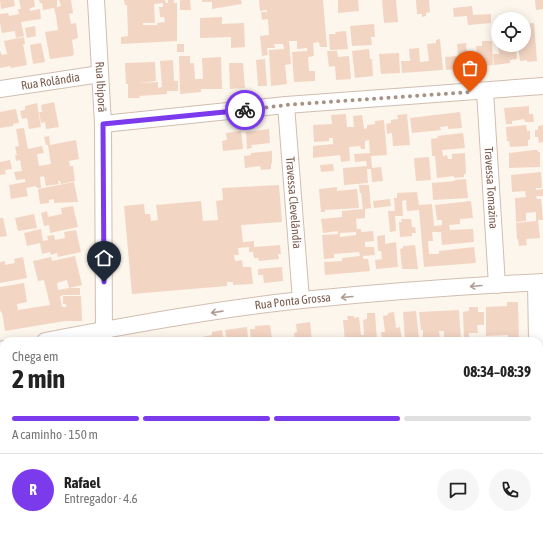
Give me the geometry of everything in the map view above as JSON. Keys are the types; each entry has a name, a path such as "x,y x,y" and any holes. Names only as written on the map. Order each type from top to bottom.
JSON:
{"street":[{"name":"Rua Ibiporã","path":"96,0 103,124 104,335"},
{"name":"Rua Rolândia","path":"0,89 100,74"},
{"path":"103,124 286,105 543,86"},
{"name":"Travessa Tomazina","path":"485,91 497,285"},
{"name":"Travessa Clevelândia","path":"286,105 302,300"},
{"path":"537,337 539,283"},
{"name":"Rua Ponta Grossa","path":"84,337 104,335 217,312 302,300 539,283"}],"building":[{"path":"0,0 14,0 15,6 1,9"},
{"path":"19,0 34,0 35,7 30,8 30,11 40,9 41,19 21,22 24,36 16,38 15,31 2,33 0,14 8,13 9,16 19,14 18,9 21,9"},
{"path":"39,0 57,0 57,7 61,6 59,0 71,0 73,13 69,14 71,24 76,23 78,38 72,40 74,54 72,56 50,59 45,32 58,30 56,16 54,8 43,10 42,3 40,3"},
{"path":"124,0 165,0 166,3 168,3 168,0 174,0 174,3 177,3 177,41 121,44 121,37 128,36 127,5 125,5","holes":["163,3 163,7 159,7 160,17 164,17 165,22 157,23 157,25 143,25 143,23 155,23 154,4"]},
{"path":"180,0 190,0 191,10 180,10"},
{"path":"202,0 241,0 242,4 212,9 212,2 202,2"},
{"path":"259,0 323,0 327,47 320,47 319,42 313,43 314,56 308,57 309,71 315,71 315,81 294,82 292,52 307,51 307,48 297,49 297,41 289,41 291,64 285,65 287,84 271,86 269,50 284,49 283,44 274,44 275,48 267,48 268,55 262,56 260,36 269,35 268,19 262,20 261,12 267,12 267,10 260,11"},
{"path":"338,0 358,0 359,11 338,13"},
{"path":"382,0 396,0 398,22 384,23"},
{"path":"416,0 429,0 430,12 426,13 426,16 422,17 422,14 417,14"},
{"path":"535,0 543,0 543,9 536,10"},
{"path":"472,6 473,15 491,14 491,23 468,25 467,16 454,17 453,8"},
{"path":"222,17 222,24 244,23 245,47 231,48 231,37 200,38 200,18"},
{"path":"531,23 534,23 537,61 520,61 519,52 531,52"},
{"path":"374,24 375,37 371,37 372,45 352,46 350,26"},
{"path":"35,26 36,36 27,38 25,28"},
{"path":"346,31 348,49 330,50 329,34 336,34 335,32"},
{"path":"24,37 25,44 23,44 27,65 11,68 10,66 0,68 0,51 2,55 7,54 4,41"},
{"path":"440,39 443,70 402,73 401,61 410,61 409,49 419,48 420,62 429,61 427,44 436,43 436,40"},
{"path":"482,41 491,41 493,65 471,67 470,56 477,56 476,46 482,46"},
{"path":"41,43 45,62 33,64 30,45"},
{"path":"466,43 468,68 446,70 445,57 458,56 457,44"},
{"path":"177,44 184,44 184,52 177,52"},
{"path":"369,49 370,59 372,59 373,76 355,78 352,51"},
{"path":"327,51 337,51 338,57 349,56 351,79 336,80 335,66 329,67"},
{"path":"499,52 516,52 517,59 510,60 510,63 494,65 493,54 499,54"},
{"path":"399,53 400,73 381,74 379,54"},
{"path":"179,56 190,56 190,63 194,63 195,79 203,79 202,58 221,57 222,89 201,89 201,92 180,94"},
{"path":"265,59 267,86 258,86 256,60"},
{"path":"173,60 174,81 178,81 178,91 167,91 167,94 139,96 140,98 128,98 125,63 155,62 156,81 138,83 158,82 158,88 162,87 160,61"},
{"path":"229,63 243,63 245,88 230,89"},
{"path":"54,102 59,127 46,129 45,122 41,123 39,112 42,112 41,105"},
{"path":"37,103 41,127 29,129 27,118 22,119 20,111 25,110 25,106"},
{"path":"529,106 529,114 533,114 534,122 525,122 524,119 512,121 512,124 506,124 504,108"},
{"path":"16,109 19,123 13,124 13,126 0,128 0,112"},
{"path":"460,112 462,128 448,129 448,126 440,127 441,130 412,133 410,118"},
{"path":"346,114 347,127 354,127 353,116 362,115 364,129 367,128 367,125 375,124 375,121 384,120 387,155 371,156 372,168 381,167 383,181 372,182 371,169 367,169 368,183 344,185 343,168 367,166 366,161 355,162 354,154 370,153 369,140 365,141 365,149 361,149 360,146 349,147 350,161 341,162 340,155 313,158 313,146 333,144 333,138 329,138 329,141 314,142 313,125 332,124 331,115"},
{"path":"407,114 410,145 393,146 392,133 387,134 386,124 391,123 391,120 398,119 397,115"},
{"path":"526,125 527,131 530,131 528,146 510,147 509,141 507,141 506,127"},
{"path":"543,125 543,142 539,143 538,137 535,137 535,130 538,130 538,126"},
{"path":"24,128 28,149 42,146 44,153 37,154 39,166 51,164 48,145 46,145 44,137 49,136 50,145 76,140 79,159 69,161 70,166 73,166 75,181 61,184 60,181 58,181 59,184 46,186 44,176 40,177 41,188 37,188 36,186 26,188 28,196 11,199 9,185 25,182 25,179 16,180 14,172 22,171 20,160 16,161 15,155 17,155 15,147 19,146 16,129"},
{"path":"269,129 270,143 251,145 252,148 247,149 246,132"},
{"path":"241,131 243,149 223,151 222,141 227,140 226,133"},
{"path":"463,133 465,148 442,150 443,156 447,155 448,159 452,159 452,154 465,153 466,174 464,174 464,177 454,178 454,176 437,178 435,156 432,156 431,139 438,138 437,136"},
{"path":"538,150 538,152 540,152 540,167 509,168 509,153"},
{"path":"272,151 271,169 261,170 260,166 245,168 244,156 251,155 251,153"},
{"path":"429,157 431,180 416,181 414,158"},
{"path":"10,160 12,169 5,170 6,174 0,175 0,162"},
{"path":"333,164 334,171 321,172 320,165"},
{"path":"541,172 542,188 536,188 536,190 543,189 543,196 536,196 537,199 541,199 543,220 538,220 540,238 526,239 527,245 519,246 516,223 536,221 536,212 526,213 526,221 516,222 515,198 526,197 525,191 512,192 511,175"},
{"path":"466,179 468,198 433,200 432,183"},
{"path":"74,182 78,202 54,203 54,199 49,200 49,203 40,204 38,189"},
{"path":"279,185 282,222 241,225 243,242 254,241 254,247 280,245 281,254 278,254 279,259 259,261 258,258 254,258 253,252 249,252 249,247 238,248 239,255 234,255 235,261 242,260 243,267 251,267 253,284 233,285 233,282 227,282 227,286 132,294 124,206 144,204 145,214 150,214 151,221 158,220 156,205 201,201 203,221 218,220 216,201 223,200 222,188"},
{"path":"359,185 369,185 371,208 365,209 365,218 356,219 357,229 361,229 361,232 373,231 374,241 365,242 365,247 374,247 375,255 363,256 363,259 368,259 370,271 325,275 324,262 342,261 342,258 360,256 359,252 334,254 334,258 324,259 322,235 338,234 338,231 323,233 321,219 342,217 342,211 363,209","holes":["356,232 356,235 340,237 340,233"]},
{"path":"337,187 337,191 357,189 359,208 325,210 325,212 321,212 319,189"},
{"path":"417,192 419,205 432,204 434,226 442,225 442,220 437,220 435,205 471,201 473,218 460,219 460,224 449,225 450,230 473,229 474,242 442,245 441,232 432,232 433,241 428,241 429,254 439,254 439,251 474,247 476,263 424,267 419,210 407,211 406,200 402,201 403,216 395,216 396,231 390,232 388,211 395,211 394,198 397,198 397,193"},
{"path":"390,199 391,206 374,208 373,201"},
{"path":"73,206 78,227 50,233 49,225 44,226 41,213 47,211 48,217 62,214 61,208"},
{"path":"34,214 37,228 18,231 15,218"},
{"path":"0,218 3,218 7,236 0,237"},
{"path":"401,219 411,219 412,227 415,227 416,233 412,233 412,236 400,237 399,222 402,222"},
{"path":"41,229 43,241 48,240 47,236 54,235 55,240 65,238 64,232 76,230 81,252 58,257 57,253 51,255 50,252 42,254 40,243 27,246 24,233"},
{"path":"385,235 385,244 396,242 398,267 376,269 375,260 382,259 381,251 378,251 377,236"},
{"path":"415,245 418,269 402,269 400,249 403,248 403,246"},
{"path":"75,256 82,285 69,288 80,288 80,295 63,295 60,297 62,307 66,307 66,304 63,304 63,296 81,296 82,321 65,321 5,331 2,312 1,313 0,309 0,287 24,283 27,302 17,304 18,310 50,305 44,280 38,281 33,261 51,257 52,261","holes":["67,280 69,288 58,290 57,283"]},
{"path":"23,257 27,278 0,283 0,262 5,261 5,265 15,263 14,259"},
{"path":"282,267 283,281 264,283 263,275 258,275 258,269"},
{"path":"507,302 518,302 519,337 508,337 508,335 486,336 486,307 507,306"},
{"path":"469,307 478,307 478,312 484,312 484,325 477,325 478,333 469,333 469,337 464,337 463,312 469,311"},
{"path":"459,310 461,337 444,337 444,331 439,331 440,337 423,337 419,312"},
{"path":"416,311 419,337 405,337 403,312"},
{"path":"394,312 396,328 400,327 401,337 382,337 381,332 385,332 383,316 388,315 388,313"},
{"path":"367,313 375,313 377,337 345,337 343,320 348,320 347,316 354,316 354,318 359,317 361,335 364,335 363,320 367,319"},
{"path":"310,322 312,337 294,337 294,333 297,332 296,324"},
{"path":"270,325 272,337 251,337 250,329 255,329 255,326"},
{"path":"247,327 248,337 226,337 225,330"},
{"path":"222,330 223,337 201,337 212,335 212,332"}],"way so far":[{"path":"245,110 286,105 470,92"}],"route":[{"path":"104,282 103,124 245,110"}]}
